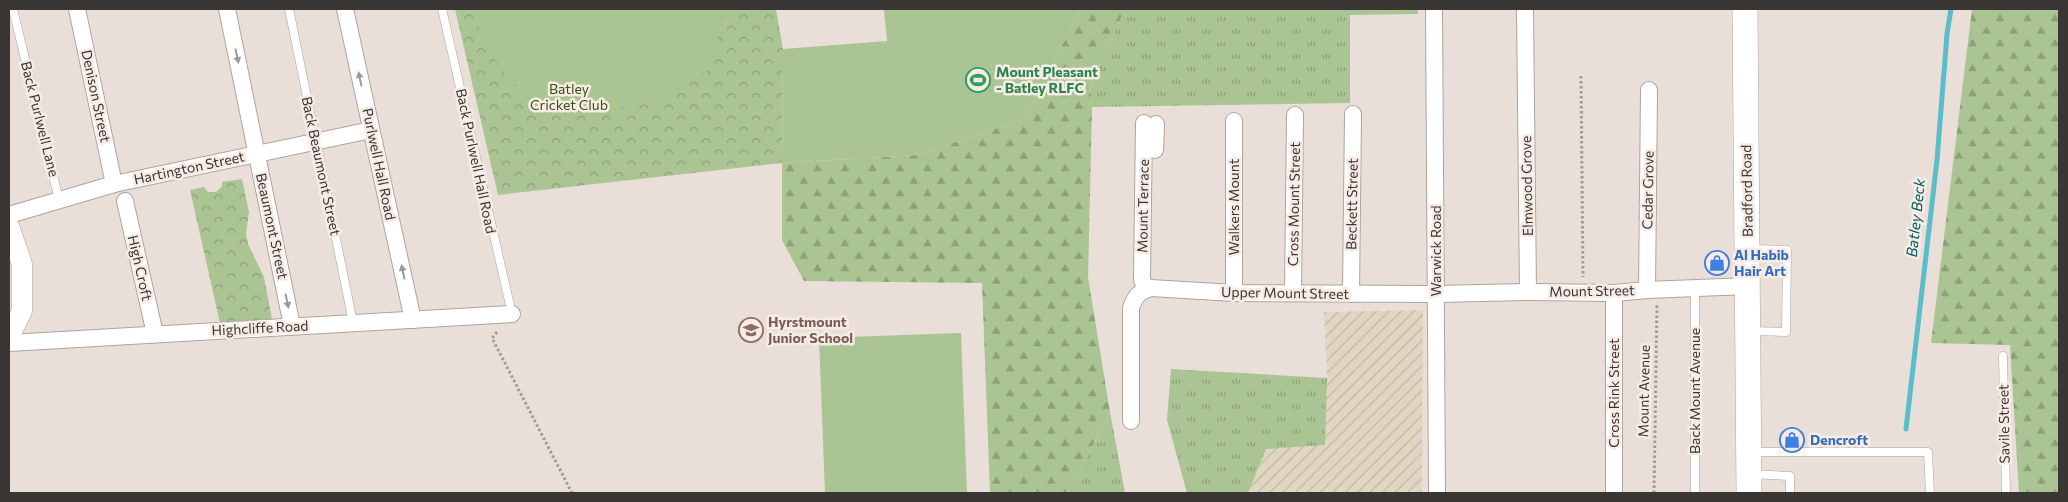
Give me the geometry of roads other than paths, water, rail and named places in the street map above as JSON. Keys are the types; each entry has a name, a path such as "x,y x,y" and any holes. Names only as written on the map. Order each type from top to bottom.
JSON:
{"main road":[{"name":"Bradford Road","path":"1745,9 1749,473"}],"street":[{"name":"Denison Street","path":"77,9 114,184"},
{"name":"Beaumont Street","path":"227,9 292,326"},
{"name":"Purlwell Hall Road","path":"345,9 413,320"},
{"name":"Warwick Road","path":"1434,9 1437,493"},
{"name":"Elmwood Grove","path":"1525,9 1528,292"},
{"name":"Cedar Grove","path":"1649,90 1652,290"},
{"name":"Beckett Street","path":"1351,294 1353,114"},
{"name":"Cross Mount Street","path":"1293,293 1295,115"},
{"name":"Walkers Mount","path":"1234,121 1234,293"},
{"name":"Mount Terrace","path":"1144,291 1142,280 1150,123"},
{"name":"Hartington Street","path":"9,215 114,184 371,130"},
{"name":"High Croft","path":"125,201 155,334"},
{"path":"9,226 22,264 22,311 9,338"},
{"name":"Mount Street","path":"1436,294 1614,293 1748,286"},
{"name":"Upper Mount Street","path":"1144,291 1436,294"},
{"path":"1131,421 1131,308 1144,291"},
{"name":"Cross Rink Street","path":"1614,293 1614,493"},
{"name":"Highcliffe Road","path":"9,343 512,314"}],"lane":[{"name":"Back Purlwell Lane","path":"13,9 59,200"},
{"name":"Back Beaumont Street","path":"289,9 353,322"},
{"name":"Back Purlwell Hall Road","path":"442,9 512,314"},
{"path":"1748,249 1787,250 1786,332 1748,331"},
{"name":"Back Mount Avenue","path":"1695,288 1695,493"},
{"name":"Savile Street","path":"2003,356 2006,493"},
{"path":"1749,473 1928,452 1930,493"},
{"path":"1749,473 1790,476 1790,493"}],"waterway":[{"name":"Batley Beck","path":"1906,429 1937,160 1947,34 1951,9"}],"place":[{"name":"Mount Pleasant - Batley RLFC","path":"978,80"},
{"name":"Al Habib Hair Art","path":"1717,263"},
{"name":"Hyrstmount Junior School","path":"751,330"},
{"name":"Dencroft","path":"1792,440"}],"park label":[{"name":"Batley Cricket Club","path":"569,98"}]}
